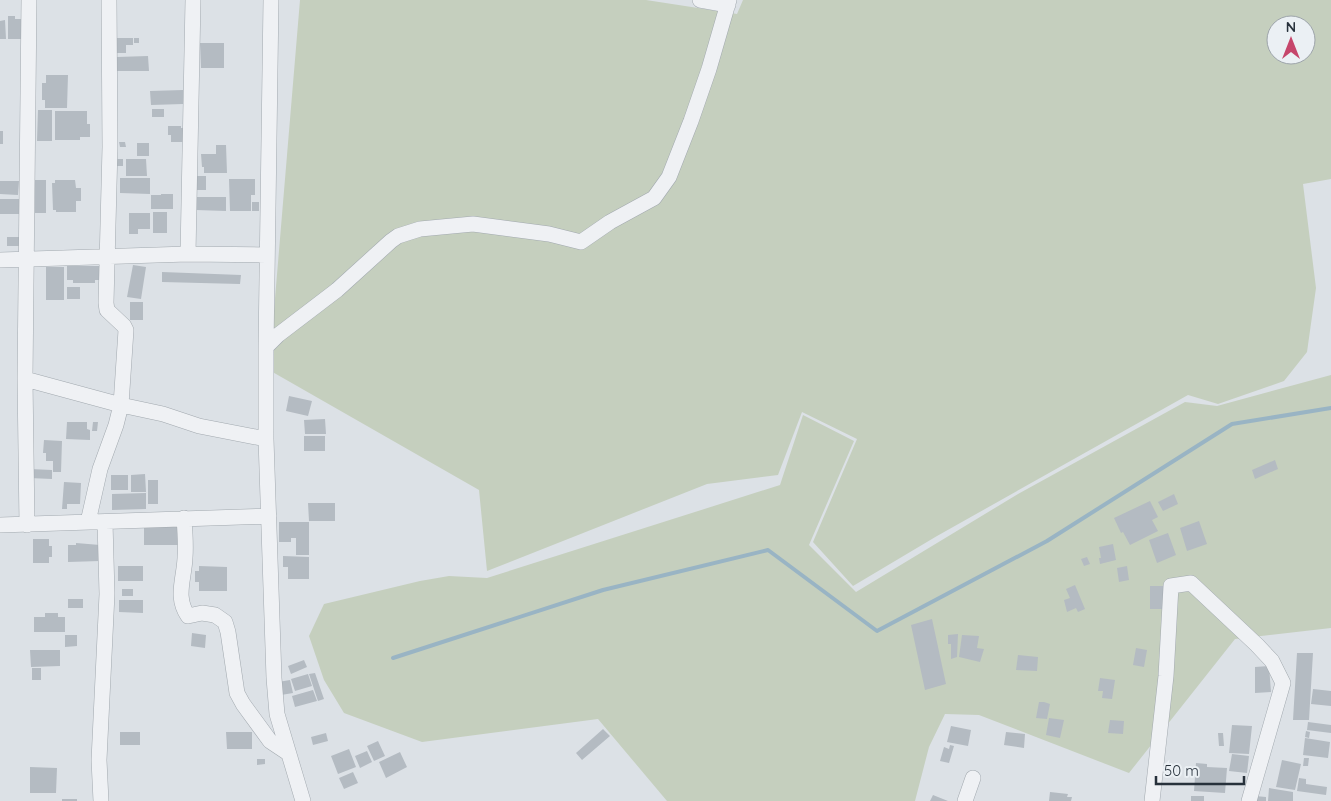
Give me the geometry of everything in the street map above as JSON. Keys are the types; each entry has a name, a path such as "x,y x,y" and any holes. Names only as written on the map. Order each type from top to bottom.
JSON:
{"street":[{"path":"27,525 25,379 29,0"},
{"path":"88,522 100,469 121,405 126,330 108,310 109,0"},
{"path":"188,254 193,0"},
{"path":"271,0 266,255 266,439 269,516 277,714 303,801"},
{"path":"266,347 337,290 391,241 407,232 473,224 549,234 581,242 610,222 654,198 669,177 691,120 709,69 728,3 700,0"},
{"path":"0,260 188,254 266,255"},
{"path":"25,379 121,405 163,414 199,426 266,439"},
{"path":"0,525 269,516"},
{"path":"184,518 186,557 180,594 182,607 188,616 202,613 215,615 224,622 228,632 236,692 270,741 288,753"},
{"path":"101,801 99,760 107,594 105,522"},
{"path":"1152,801 1166,676 1171,586 1190,583 1272,661 1283,683 1249,801"},
{"path":"965,801 973,778"}],"green space":[{"path":"300,0 646,0 737,14 743,0 1331,0 1331,179 1303,184 1316,288 1307,352 1284,381 1218,404 1188,395 937,536 853,586 813,542 857,439 802,412 778,475 707,484 487,571 479,490 269,370"},
{"path":"1331,375 1331,628 1235,639 1129,773 979,715 945,714 929,747 915,801 667,801 598,719 422,742 344,713 324,680 309,636 324,604 449,576 487,578 780,485 803,415 854,441 809,545 856,592 1018,494 1185,402 1217,406"}],"building":[{"path":"8,16 22,19 22,39 8,39"},
{"path":"5,20 6,39 0,39 0,21"},
{"path":"112,38 133,38 133,45 126,45 126,53 112,53"},
{"path":"134,38 139,38 139,43 134,43"},
{"path":"200,43 224,43 224,68 201,68"},
{"path":"148,56 149,71 117,71 117,57"},
{"path":"46,75 68,75 67,108 45,108 45,100 42,100 42,83 46,83"},
{"path":"183,90 183,104 151,105 150,91"},
{"path":"152,109 164,109 164,117 152,117"},
{"path":"38,110 52,110 52,141 37,141"},
{"path":"55,111 87,111 90,137 80,137 80,140 55,140"},
{"path":"168,126 186,128 186,142 171,142 171,135 168,135"},
{"path":"0,131 3,131 3,144 0,144"},
{"path":"119,142 125,142 126,147 120,147"},
{"path":"137,143 149,143 149,156 137,156"},
{"path":"216,145 226,145 227,173 204,173 201,154 216,154"},
{"path":"115,159 123,159 123,166 115,166"},
{"path":"126,159 146,159 147,176 126,176"},
{"path":"193,176 206,176 206,190 193,190"},
{"path":"120,178 150,178 150,194 120,193"},
{"path":"229,179 255,179 255,195 251,195 251,211 230,211"},
{"path":"35,180 46,180 46,213 35,213"},
{"path":"55,180 75,180 76,188 81,188 81,201 76,201 76,212 56,212 56,210 53,210 52,183 55,183"},
{"path":"0,181 19,181 18,195 0,194"},
{"path":"173,194 173,209 151,209 151,195"},
{"path":"196,197 226,197 226,211 196,210"},
{"path":"0,199 22,199 22,214 0,214"},
{"path":"252,202 259,202 259,211 252,211"},
{"path":"153,212 167,212 167,233 153,233"},
{"path":"129,213 150,213 150,229 138,229 138,234 129,234"},
{"path":"7,237 21,237 21,246 7,246"},
{"path":"133,265 146,267 141,299 127,297"},
{"path":"67,266 100,266 100,280 95,280 95,283 73,283 73,280 67,280"},
{"path":"46,267 64,267 64,300 46,300"},
{"path":"162,272 241,275 240,284 162,282"},
{"path":"67,287 80,287 80,299 67,299"},
{"path":"130,302 143,302 143,320 130,320"},
{"path":"289,396 312,401 308,416 286,411"},
{"path":"325,419 326,434 305,434 304,420"},
{"path":"67,422 87,422 87,429 90,430 90,440 66,439"},
{"path":"93,422 98,422 97,431 92,431"},
{"path":"304,436 325,436 325,451 304,451"},
{"path":"44,440 62,441 61,472 53,472 53,461 46,461 46,453 43,453"},
{"path":"1275,460 1278,469 1255,479 1252,470"},
{"path":"30,469 52,470 52,479 29,478"},
{"path":"145,474 146,492 131,492 131,475"},
{"path":"111,475 128,475 128,490 111,490"},
{"path":"148,480 158,480 158,504 148,504"},
{"path":"64,482 81,483 80,504 67,504 67,509 62,509"},
{"path":"146,493 146,509 112,510 112,494"},
{"path":"1174,494 1178,504 1163,511 1158,502"},
{"path":"1150,501 1158,517 1152,520 1158,531 1130,545 1123,532 1121,533 1114,518"},
{"path":"308,503 335,503 335,521 309,521"},
{"path":"1199,521 1207,544 1187,551 1180,528"},
{"path":"279,522 309,522 309,555 296,555 296,538 291,538 291,542 279,542"},
{"path":"144,524 179,524 179,545 144,545"},
{"path":"1168,533 1176,555 1157,563 1149,540"},
{"path":"33,539 49,539 49,546 52,546 52,557 49,557 49,563 33,563"},
{"path":"76,543 100,545 100,561 68,562 68,545 76,545"},
{"path":"1113,544 1116,560 1100,564 1099,547"},
{"path":"283,556 309,557 309,579 288,579 288,567 283,567"},
{"path":"1087,557 1090,564 1084,566 1081,559"},
{"path":"118,566 143,566 143,581 118,581"},
{"path":"199,566 227,567 227,591 199,591 199,582 195,582 195,571 199,571"},
{"path":"1127,566 1129,580 1119,582 1117,568"},
{"path":"1075,585 1085,609 1078,612 1076,608 1067,612 1064,600 1070,598 1066,589"},
{"path":"1150,586 1166,586 1166,609 1150,609"},
{"path":"122,589 133,589 133,596 122,596"},
{"path":"68,599 83,599 83,608 68,608"},
{"path":"119,600 143,600 143,613 119,612"},
{"path":"45,613 58,613 58,617 65,617 65,632 34,632 34,617 45,617"},
{"path":"932,619 946,684 925,690 911,625"},
{"path":"192,633 206,635 205,648 191,646"},
{"path":"958,634 957,657 951,659 951,644 948,644 948,635"},
{"path":"65,635 77,635 77,646 65,647"},
{"path":"962,635 979,636 977,648 984,649 980,662 959,657"},
{"path":"1136,648 1147,650 1144,667 1133,665"},
{"path":"30,650 60,650 60,666 31,667"},
{"path":"1297,653 1313,653 1309,720 1293,720"},
{"path":"1018,655 1038,657 1037,671 1016,670"},
{"path":"304,660 307,667 291,674 288,666"},
{"path":"1269,666 1271,692 1255,693 1255,667"},
{"path":"32,668 41,668 41,680 32,680"},
{"path":"315,673 324,699 318,701 309,674"},
{"path":"308,674 312,686 295,691 291,679"},
{"path":"1100,678 1115,680 1112,699 1102,698 1103,691 1098,691"},
{"path":"290,680 293,693 281,695 278,682"},
{"path":"1313,689 1331,691 1331,706 1311,704"},
{"path":"313,690 317,701 295,707 292,696"},
{"path":"1039,702 1050,704 1047,719 1036,718"},
{"path":"1049,718 1064,720 1060,738 1046,735"},
{"path":"1110,720 1124,721 1123,734 1108,733"},
{"path":"1308,722 1331,725 1331,733 1307,730"},
{"path":"1232,725 1252,726 1249,754 1229,753"},
{"path":"951,726 971,730 968,746 947,742"},
{"path":"603,729 610,736 582,760 576,753"},
{"path":"1306,731 1310,732 1309,738 1305,737"},
{"path":"120,732 140,732 140,745 120,745"},
{"path":"226,732 252,732 252,749 227,749"},
{"path":"1006,732 1025,734 1024,748 1004,745"},
{"path":"326,733 328,741 313,745 311,737"},
{"path":"1218,733 1223,733 1224,746 1219,746"},
{"path":"1305,738 1330,742 1328,758 1303,755"},
{"path":"378,741 385,756 374,761 367,746"},
{"path":"950,745 954,746 949,763 940,761 944,747 949,749"},
{"path":"349,749 356,767 338,774 331,756"},
{"path":"367,751 372,762 360,768 355,756"},
{"path":"400,752 407,767 386,778 379,762"},
{"path":"1232,754 1249,756 1247,773 1229,771"},
{"path":"1304,758 1309,758 1308,766 1303,766"},
{"path":"257,759 265,759 265,764 257,765"},
{"path":"1282,760 1301,764 1295,790 1276,787"},
{"path":"1196,763 1207,764 1207,767 1227,768 1225,793 1194,791"},
{"path":"30,767 57,768 56,793 30,793"},
{"path":"353,772 358,783 344,789 339,778"},
{"path":"1299,778 1306,779 1306,784 1327,787 1326,795 1297,791"},
{"path":"1269,788 1293,792 1293,801 1268,801"},
{"path":"1050,792 1068,794 1067,797 1072,797 1071,801 1049,801"},
{"path":"933,795 948,801 930,801"},
{"path":"1191,796 1204,796 1204,801 1191,801"},
{"path":"1255,796 1266,797 1266,801 1254,801"},
{"path":"62,799 77,799 77,801 62,801"}],"waterway":[{"path":"393,658 603,590 768,550 877,631 1047,541 1232,424 1331,408"}]}
